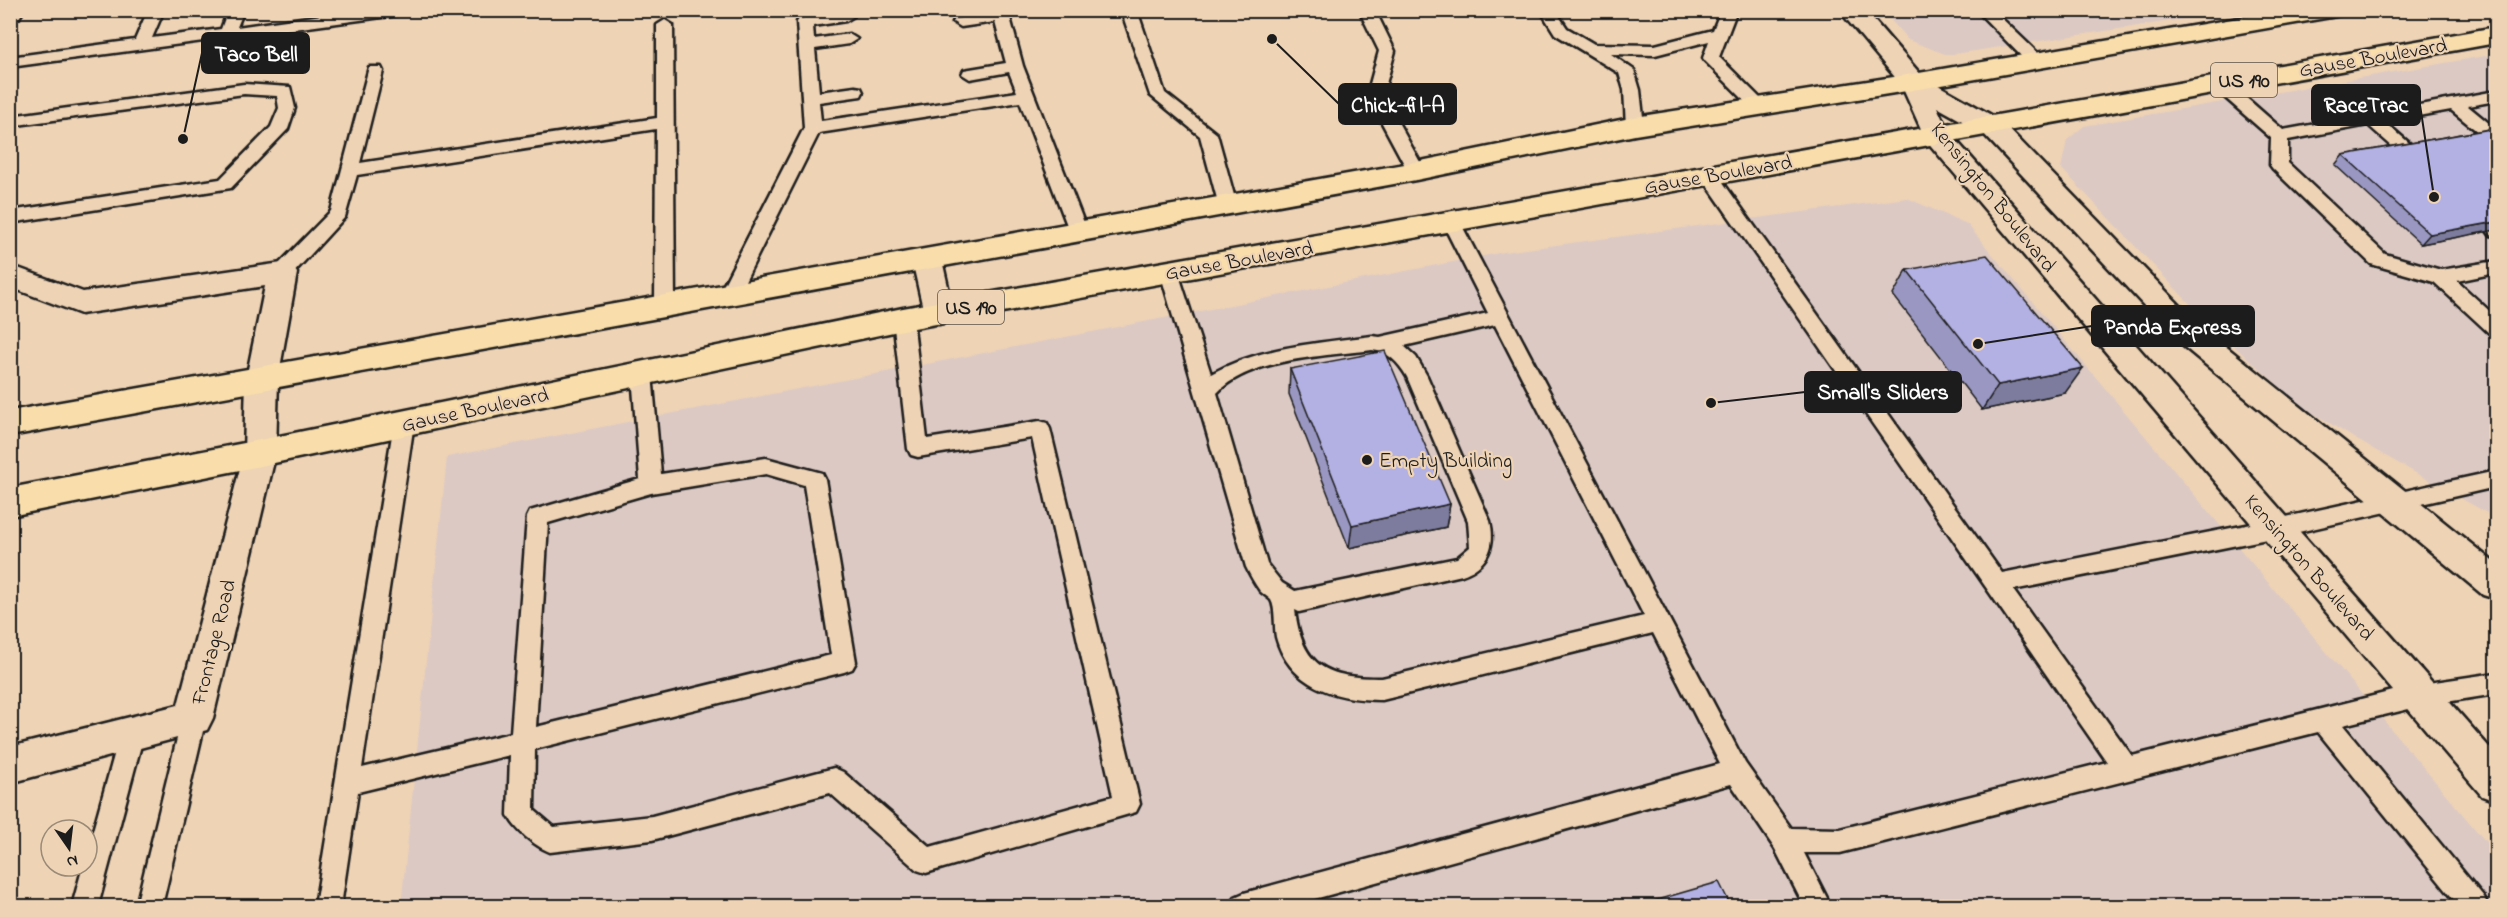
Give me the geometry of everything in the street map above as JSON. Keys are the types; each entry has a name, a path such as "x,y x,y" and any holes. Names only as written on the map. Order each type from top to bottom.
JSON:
{"main road":[{"path":"10,424 1228,206 1416,171 1635,126 2036,61 2268,15 2331,10"},
{"name":"Gause Boulevard","path":"10,502 642,375 903,319 2496,35"}],"street":[{"path":"1851,10 1913,82"},
{"name":"Kensington Boulevard","path":"1913,82 1992,126 2187,332 2496,584"},
{"name":"Kensington Boulevard","path":"1913,82 1936,134 2496,783"},
{"path":"927,260 939,313"},
{"path":"10,275 81,303 282,273"},
{"name":"Frontage Road","path":"10,765 194,718 260,453 262,379 282,273"}],"lane":[{"path":"141,44 156,10"},
{"path":"227,33 236,10"},
{"path":"10,62 397,10"},
{"path":"1129,10 1158,95 1208,134 1228,206"},
{"path":"1367,10 1387,51 1375,95 1416,171"},
{"path":"1547,10 1561,31 1626,70 1632,90 1635,126"},
{"path":"1729,10 1711,58 1759,105"},
{"path":"1983,10 2036,61"},
{"path":"961,22 1001,13 1015,66 1079,233"},
{"path":"728,296 813,128 805,22 846,16"},
{"path":"665,26 665,307"},
{"path":"1590,49 1655,50 1722,33"},
{"path":"807,45 849,39"},
{"path":"970,74 1015,66"},
{"path":"282,273 339,213 375,71"},
{"path":"2220,84 2280,136"},
{"path":"10,121 244,89 284,91 287,108 279,129 225,184 10,217"},
{"path":"812,98 855,92"},
{"path":"813,128 1026,96"},
{"path":"2280,136 2496,96"},
{"path":"2454,104 2495,137"},
{"path":"2371,119 2409,152"},
{"path":"349,171 665,122"},
{"path":"2280,136 2279,165 2378,259 2441,277 2496,267"},
{"path":"1709,176 2127,770"},
{"path":"1451,222 1736,771 1784,840 1818,906"},
{"path":"1169,272 1257,567 1269,588 1282,598 1299,602 1462,566 1475,558 1481,549 1482,535 1479,521 1417,376 1407,358 1395,348 1383,343"},
{"path":"2441,277 2496,328"},
{"path":"1205,393 1210,383 1219,377 1230,370 1250,364 1298,354 1383,343 1500,317"},
{"path":"348,783 524,741 844,663 814,479 766,466 651,484 538,518 524,741 521,815 550,840 652,828 834,780 926,861 1127,804 1040,429 918,449 903,319"},
{"path":"642,375 651,484"},
{"path":"328,906 404,423"},
{"path":"1996,584 2397,503 2496,479"},
{"path":"1282,598 1287,633 1295,655 1311,672 1333,683 1357,690 1382,689 1659,622"},
{"path":"1784,840 1840,841 2421,695 2496,683"},
{"path":"149,906 194,718"},
{"path":"2324,719 2475,906"},
{"path":"84,905 132,734"},
{"path":"1244,906 1736,771"}],"shaded area":[{"path":"1883,11 2236,11 1945,54 1908,40"},
{"path":"2496,54 2496,518 2357,440 2300,405 2209,324 2061,168 2067,140 2084,126"},
{"path":"1907,198 1967,224 2496,854 2496,906 401,906 447,457 1504,252"}],"building":[{"path":"2496,128 2496,222 2430,234 2343,155"},
{"path":"1987,255 2083,368 1998,385 1907,270"},
{"name":"Empty Building","path":"1385,351 1450,504 1352,525 1290,369"},
{"path":"1719,882 1731,906 1636,906"}],"place":[{"name":"Chick-fil-A","path":"1272,39"},
{"name":"Taco Bell","path":"183,139"},
{"name":"RaceTrac","path":"2434,197"},
{"name":"Panda Express","path":"1978,344"},
{"name":"Small's Sliders","path":"1711,403"},
{"name":"Empty Building","path":"1367,460"}]}
